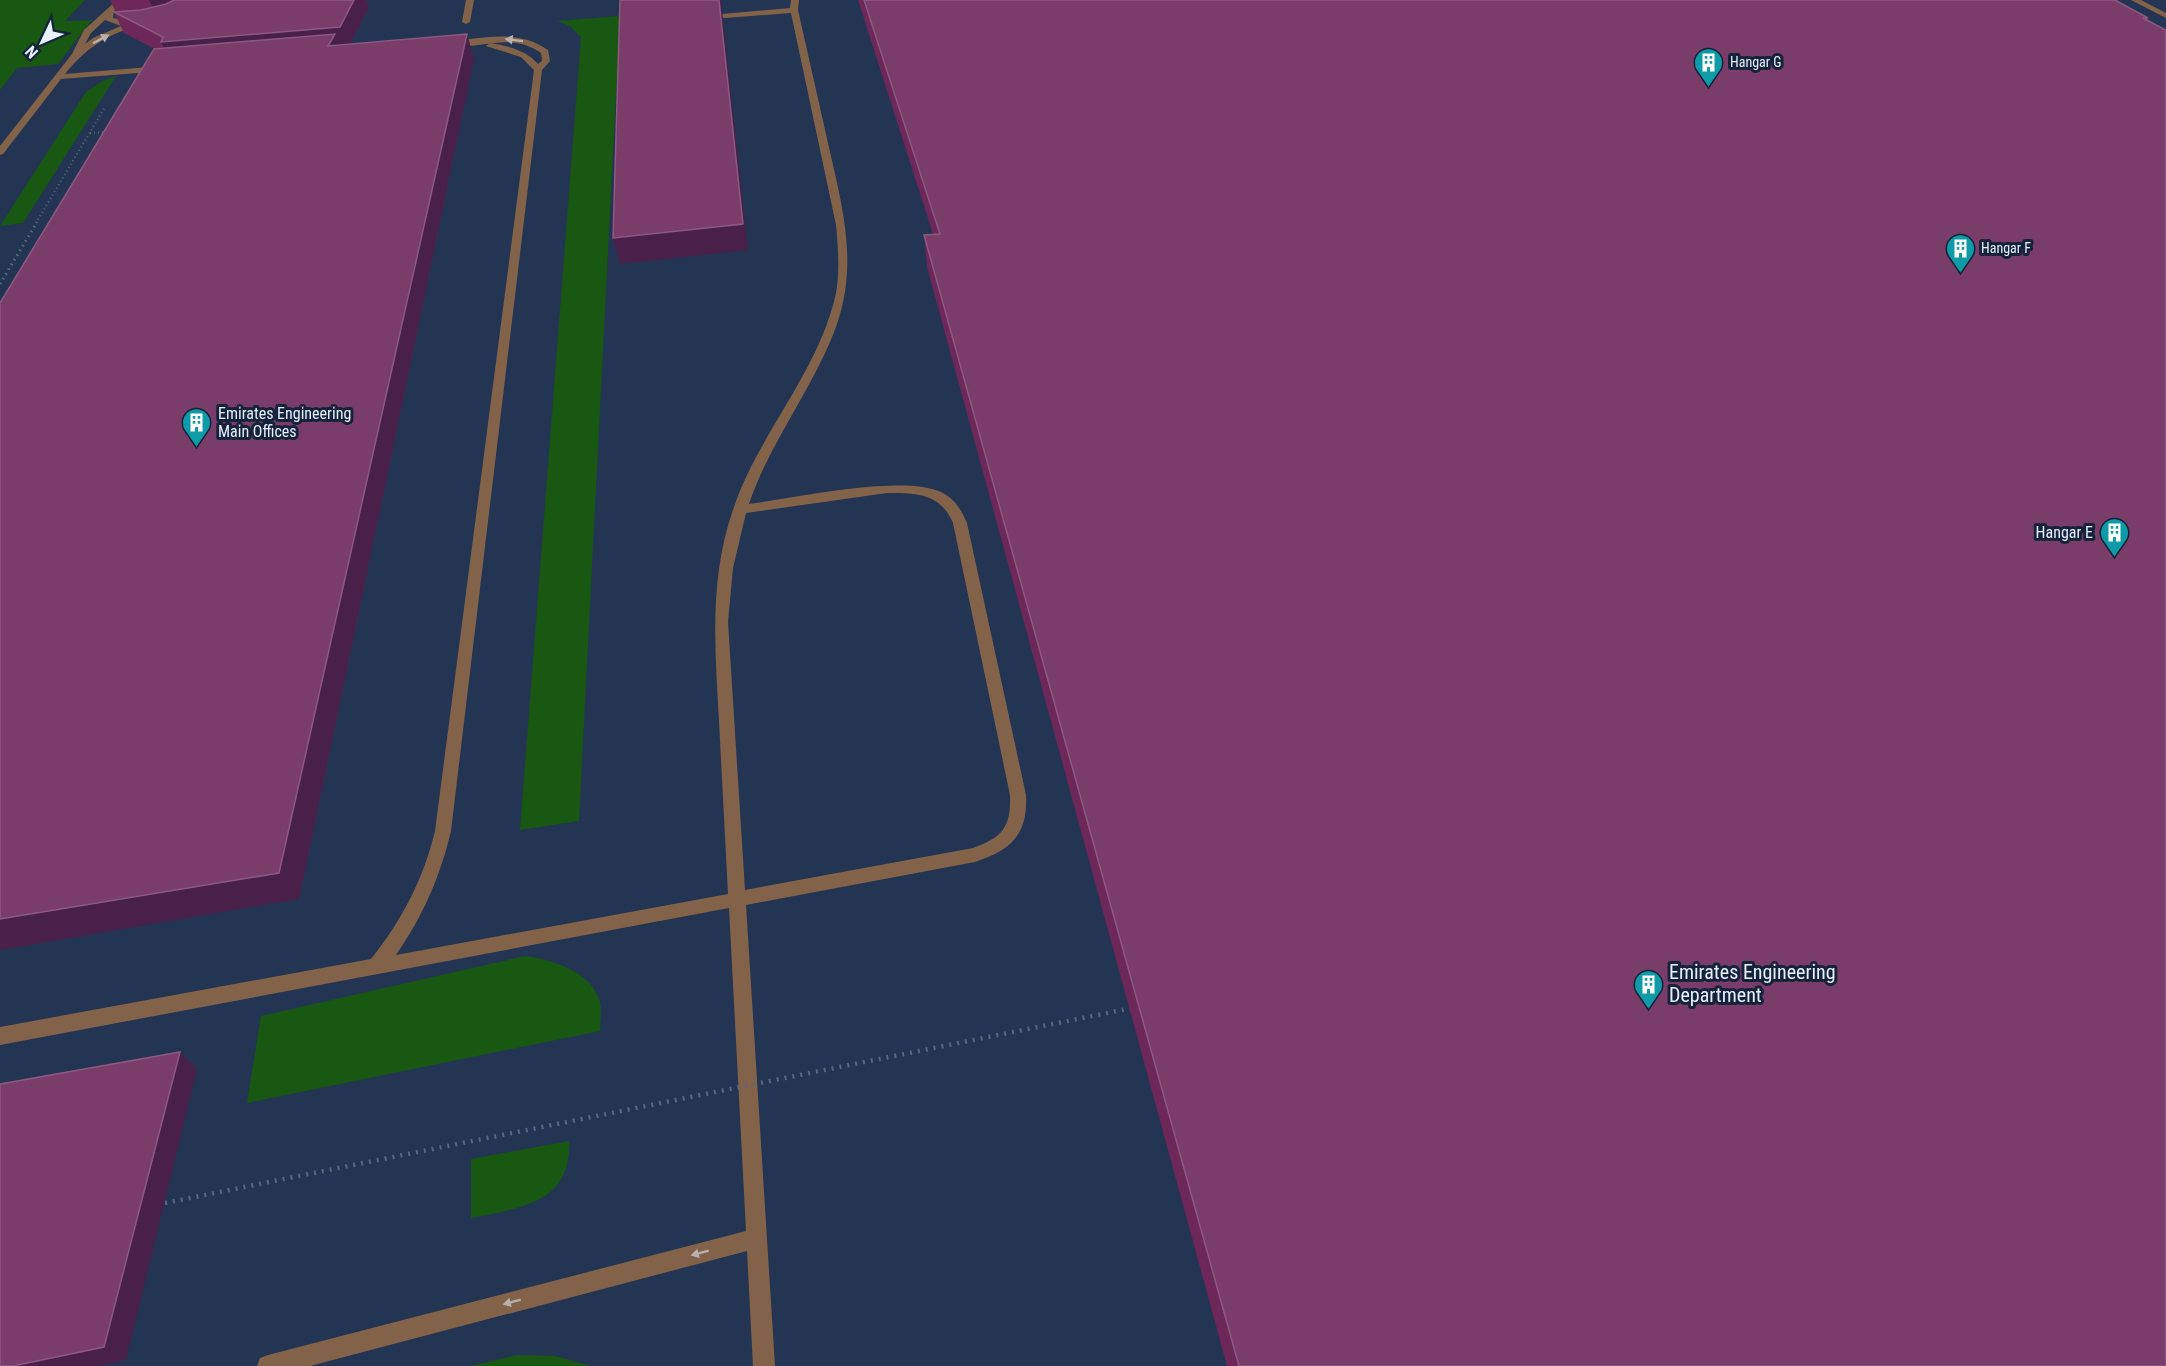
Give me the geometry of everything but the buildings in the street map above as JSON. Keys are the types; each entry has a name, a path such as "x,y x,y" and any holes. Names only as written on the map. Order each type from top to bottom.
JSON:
{"lane":[{"path":"0,152 74,57 87,32 122,0"},
{"path":"466,22 470,0"},
{"path":"2135,0 2166,15"},
{"path":"711,17 795,5 841,225 844,259 841,293 825,339 752,479 739,510 724,570 721,622 764,1366"},
{"path":"112,8 109,14 110,19 130,26"},
{"path":"74,57 96,40 130,26 145,25"},
{"path":"458,44 503,38 537,45 545,52 546,61 538,70"},
{"path":"375,968 402,934 422,900 436,865 443,831 538,70 534,62 512,50 478,44 436,45"},
{"path":"58,77 172,68"},
{"path":"0,1036 736,901 975,855 997,847 1012,832 1020,814 1018,795 960,523 953,507 936,495 914,489 887,489 739,510"},
{"path":"268,1366 757,1238"}],"path":[{"path":"0,284 126,72"},
{"path":"89,133 115,131"},
{"path":"165,1203 1141,1006"}],"shaded area":[{"path":"85,0 2166,0 2166,1366 0,1366 0,90 17,68 91,20 64,21"}],"green space":[{"path":"0,0 85,0 65,21 92,20 58,64 17,68 0,90"},
{"path":"620,16 579,821 520,830 581,37 570,26 557,21"},
{"path":"116,76 23,223 0,226 86,92"},
{"path":"525,956 559,964 588,982 600,1002 600,1031 247,1103 261,1016"},
{"path":"569,1141 568,1162 562,1178 552,1190 524,1206 471,1218 471,1159"},
{"path":"517,1355 555,1356 591,1366 471,1366"}],"place":[{"name":"Hangar G","path":"1709,88"},
{"name":"Hangar F","path":"1960,274"},
{"name":"Emirates Engineering Main Offices","path":"197,448"},
{"name":"Hangar E","path":"2114,558"},
{"name":"Emirates Engineering Department","path":"1648,1010"}]}
